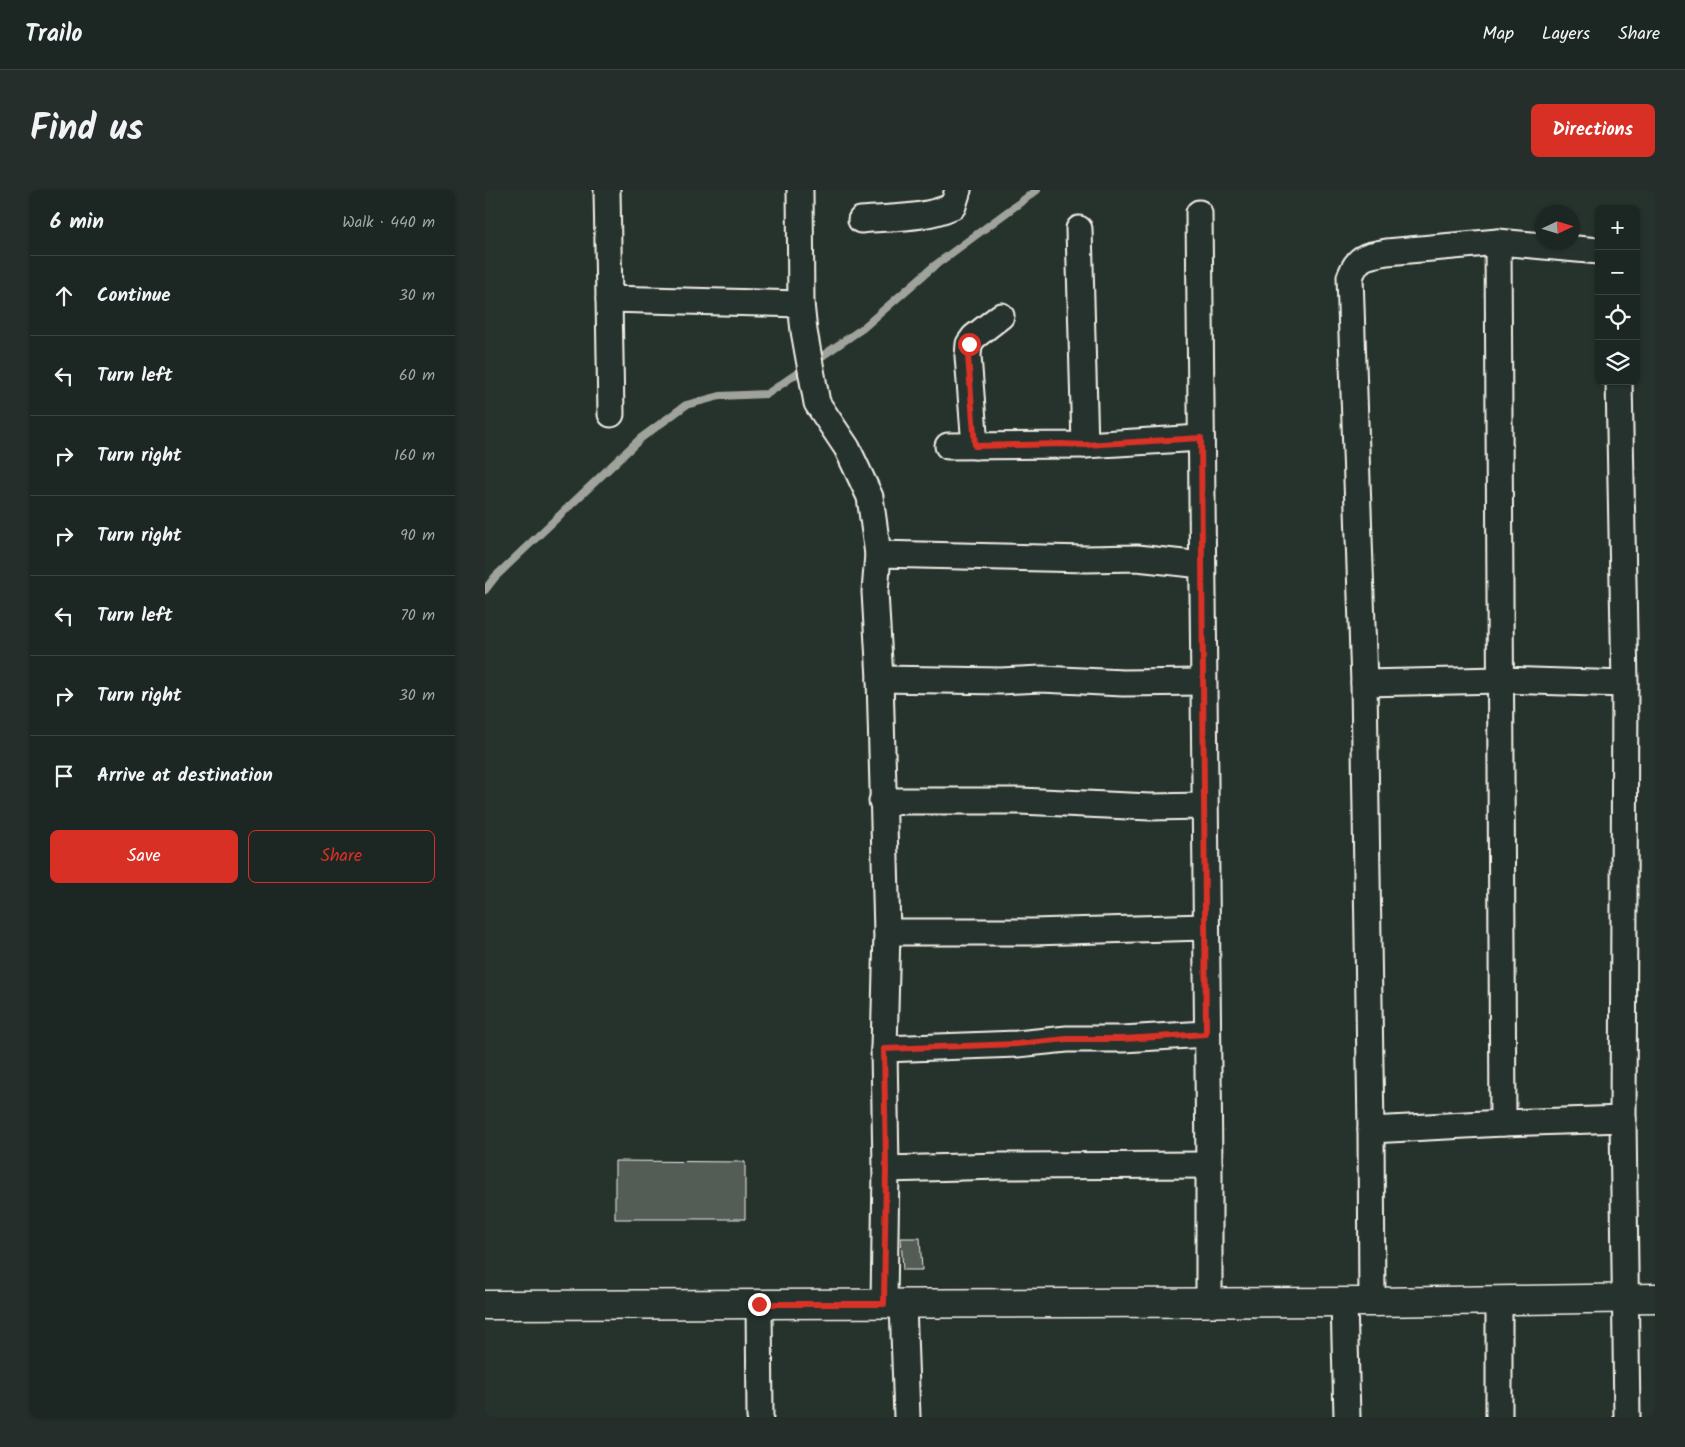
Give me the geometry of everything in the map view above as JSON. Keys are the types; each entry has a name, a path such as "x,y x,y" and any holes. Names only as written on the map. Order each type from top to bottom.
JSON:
{"street":[{"path":"607,190 611,414"},
{"path":"800,190 801,304 817,403 847,448 870,497 878,554 875,592 880,679 887,932 884,1049 886,1169 894,1304 907,1417"},
{"path":"861,220 923,216 941,211 953,206 958,190"},
{"path":"1199,213 1209,1303"},
{"path":"1079,229 1085,445"},
{"path":"1371,1302 1371,1130 1363,683 1350,277 1355,263 1369,255 1387,252 1498,242 1595,251"},
{"path":"1498,242 1503,1123"},
{"path":"609,299 801,304"},
{"path":"975,446 968,356 969,344 1001,316"},
{"path":"1619,385 1625,684 1623,1119 1627,1417"},
{"path":"948,446 1085,445 1201,438"},
{"path":"878,554 1087,559 1137,558 1202,565"},
{"path":"880,679 1001,681 1041,678 1123,683 1203,682"},
{"path":"1363,683 1501,680 1625,684"},
{"path":"883,801 1019,801 1150,807 1204,806"},
{"path":"887,932 1032,932 1205,927"},
{"path":"884,1049 1206,1034"},
{"path":"1371,1130 1623,1119"},
{"path":"886,1169 1001,1166 1209,1165"},
{"path":"485,1305 1209,1303 1655,1298"},
{"path":"1499,1300 1499,1417"},
{"path":"1344,1302 1347,1417"},
{"path":"759,1304 761,1417"}],"building":[{"path":"615,1161 745,1162 745,1219 615,1219"},
{"path":"901,1238 920,1238 922,1270 903,1270"}],"waterway":[{"path":"485,590 495,577 641,438 686,405 720,396 767,394 863,328 934,266 1037,190"}],"route":[{"path":"759,1304 884,1304 886,1169 884,1049 1206,1034 1201,438 1085,445 975,446 968,356 969,344"}]}
